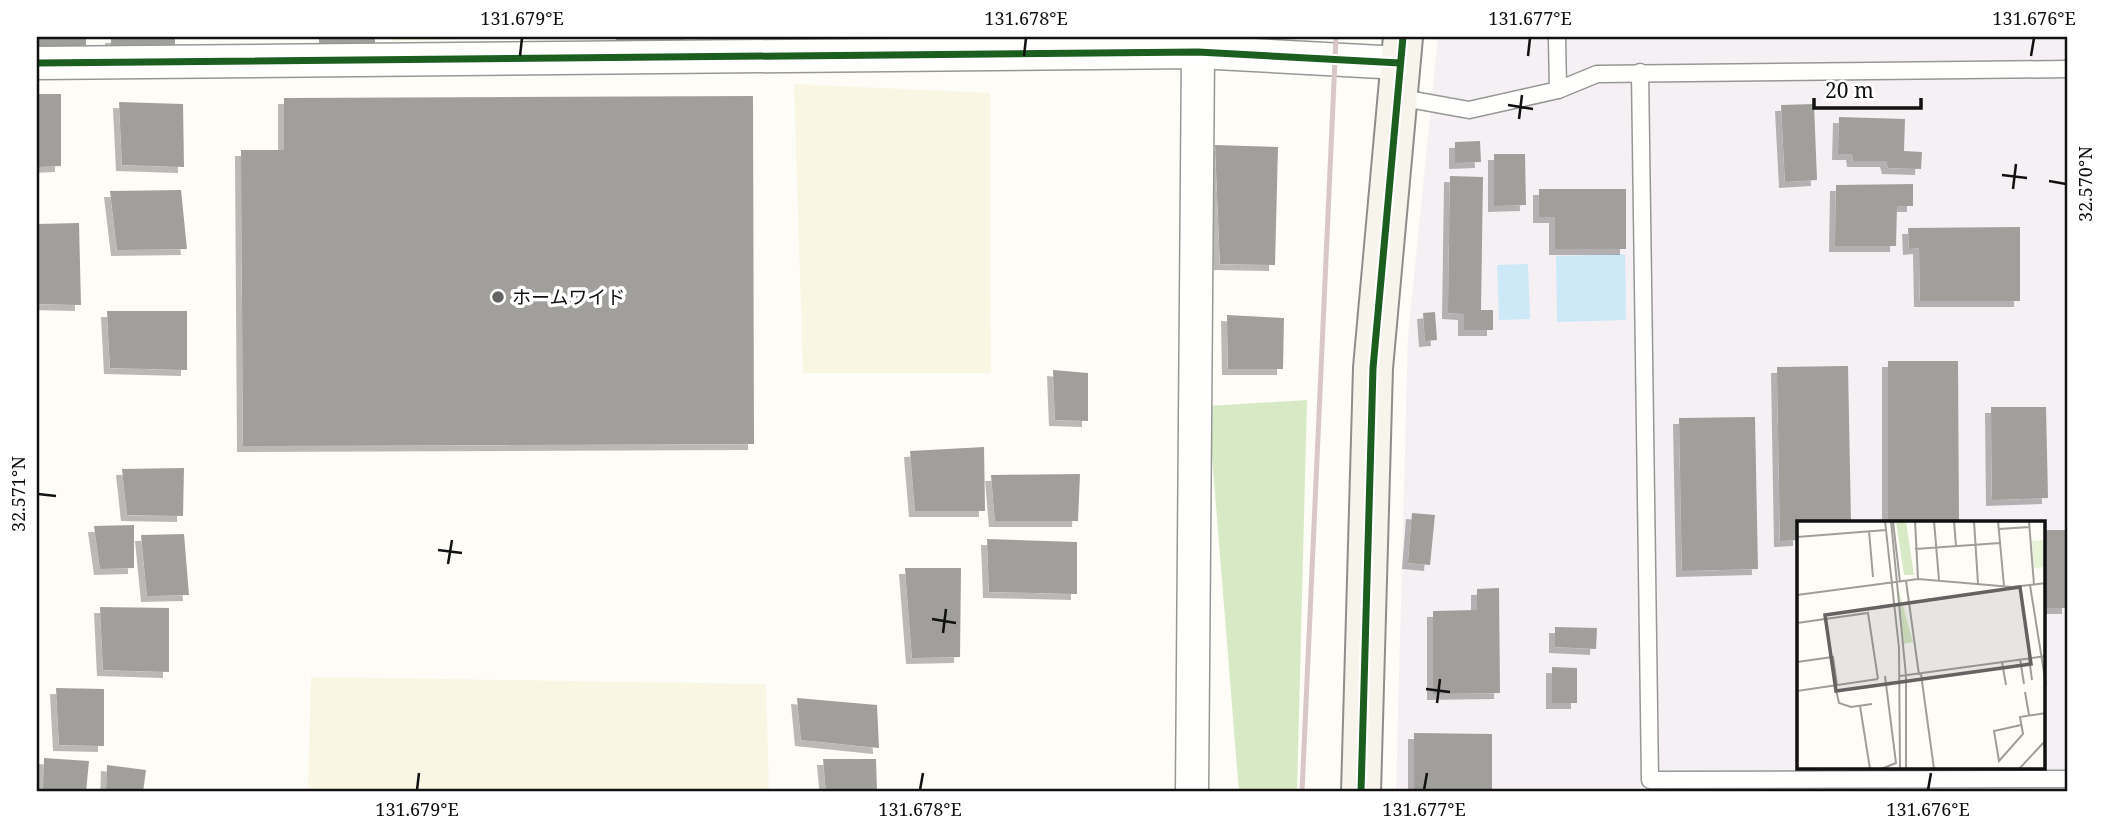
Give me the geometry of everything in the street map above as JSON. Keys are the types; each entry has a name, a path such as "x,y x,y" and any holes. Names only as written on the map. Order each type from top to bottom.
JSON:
{"street":[{"path":"1185,47 1192,792"},
{"path":"37,63 103,49 1185,47 1400,66 1373,368 1361,792"}],"lane":[{"path":"1557,37 1558,90"},
{"path":"1400,66 1469,110 1558,90 1597,74 2068,69"},
{"path":"1640,72 1650,780 2068,779"}],"shaded area":[{"path":"392,37 540,37 392,41"},
{"path":"1438,37 2068,37 2068,792 1396,792 1408,336"},
{"path":"794,84 990,93 991,373 803,373"},
{"path":"311,677 766,684 769,792 308,792"}],"green space":[{"path":"1307,400 1297,792 1239,792 1208,406"}],"water":[{"path":"1625,254 1626,320 1557,322 1556,256"},
{"path":"1528,264 1530,319 1499,320 1497,265"}],"building":[{"path":"37,37 86,37 86,57 37,57"},
{"path":"111,37 175,37 175,52 111,51"},
{"path":"319,37 375,37 375,48 319,49"},
{"path":"616,37 684,37 684,44 616,44"},
{"path":"37,94 61,94 61,166 37,167"},
{"name":"ホームワイド","path":"753,96 754,444 243,446 241,150 284,150 284,98"},
{"path":"119,102 183,104 184,167 122,165"},
{"path":"1814,104 1817,180 1785,182 1781,105"},
{"path":"1839,117 1905,119 1904,151 1922,152 1921,169 1888,168 1886,161 1853,161 1852,154 1838,154"},
{"path":"1480,141 1481,162 1455,163 1455,142"},
{"path":"1215,145 1278,147 1275,265 1220,264"},
{"path":"1494,154 1525,154 1526,205 1494,206"},
{"path":"1450,176 1483,177 1481,310 1493,310 1493,330 1464,330 1464,314 1448,313"},
{"path":"1913,184 1913,206 1897,206 1896,246 1835,246 1836,185"},
{"path":"1539,189 1626,189 1626,249 1555,249 1555,217 1539,217"},
{"path":"181,190 187,249 117,250 110,191"},
{"path":"79,223 81,305 37,304 37,224"},
{"path":"2020,227 2020,301 1920,301 1919,248 1909,249 1908,228"},
{"path":"107,311 187,311 187,370 110,368"},
{"path":"1435,312 1437,340 1425,341 1423,313"},
{"path":"1227,315 1284,318 1283,369 1228,369"},
{"path":"1888,361 1958,361 1959,521 1888,521"},
{"path":"1848,366 1851,521 1797,521 1797,540 1780,541 1777,367"},
{"path":"1053,370 1088,373 1088,421 1055,420"},
{"path":"1991,407 2046,407 2048,498 1992,500"},
{"path":"1755,417 1758,569 1682,571 1679,418"},
{"path":"984,447 985,511 915,511 910,451"},
{"path":"184,468 183,516 127,515 122,469"},
{"path":"1080,474 1078,521 995,521 991,475"},
{"path":"1412,513 1435,515 1430,565 1408,563"},
{"path":"134,525 134,568 100,569 94,526"},
{"path":"2046,530 2068,530 2068,608 2046,608"},
{"path":"184,534 189,595 147,596 141,535"},
{"path":"987,539 1077,542 1077,594 989,592"},
{"path":"905,568 961,568 960,657 912,658"},
{"path":"1499,588 1500,693 1433,694 1433,611 1477,610 1477,589"},
{"path":"100,607 169,608 169,672 103,670"},
{"path":"1555,627 1597,628 1596,649 1555,647"},
{"path":"1552,667 1577,668 1577,703 1552,703"},
{"path":"56,688 104,689 104,746 59,745"},
{"path":"797,698 877,705 879,748 801,740"},
{"path":"1414,733 1492,734 1492,792 1414,792"},
{"path":"44,758 89,761 86,792 43,792"},
{"path":"823,759 876,759 877,792 826,792"},
{"path":"107,765 146,770 143,792 106,792"}],"railway":[{"path":"1302,792 1336,37"}],"cycle path":[{"path":"1361,792 1373,368 1403,37"},
{"path":"37,63 1198,52 1400,63"}],"place":[{"name":"ホームワイド","path":"498,297"}]}
